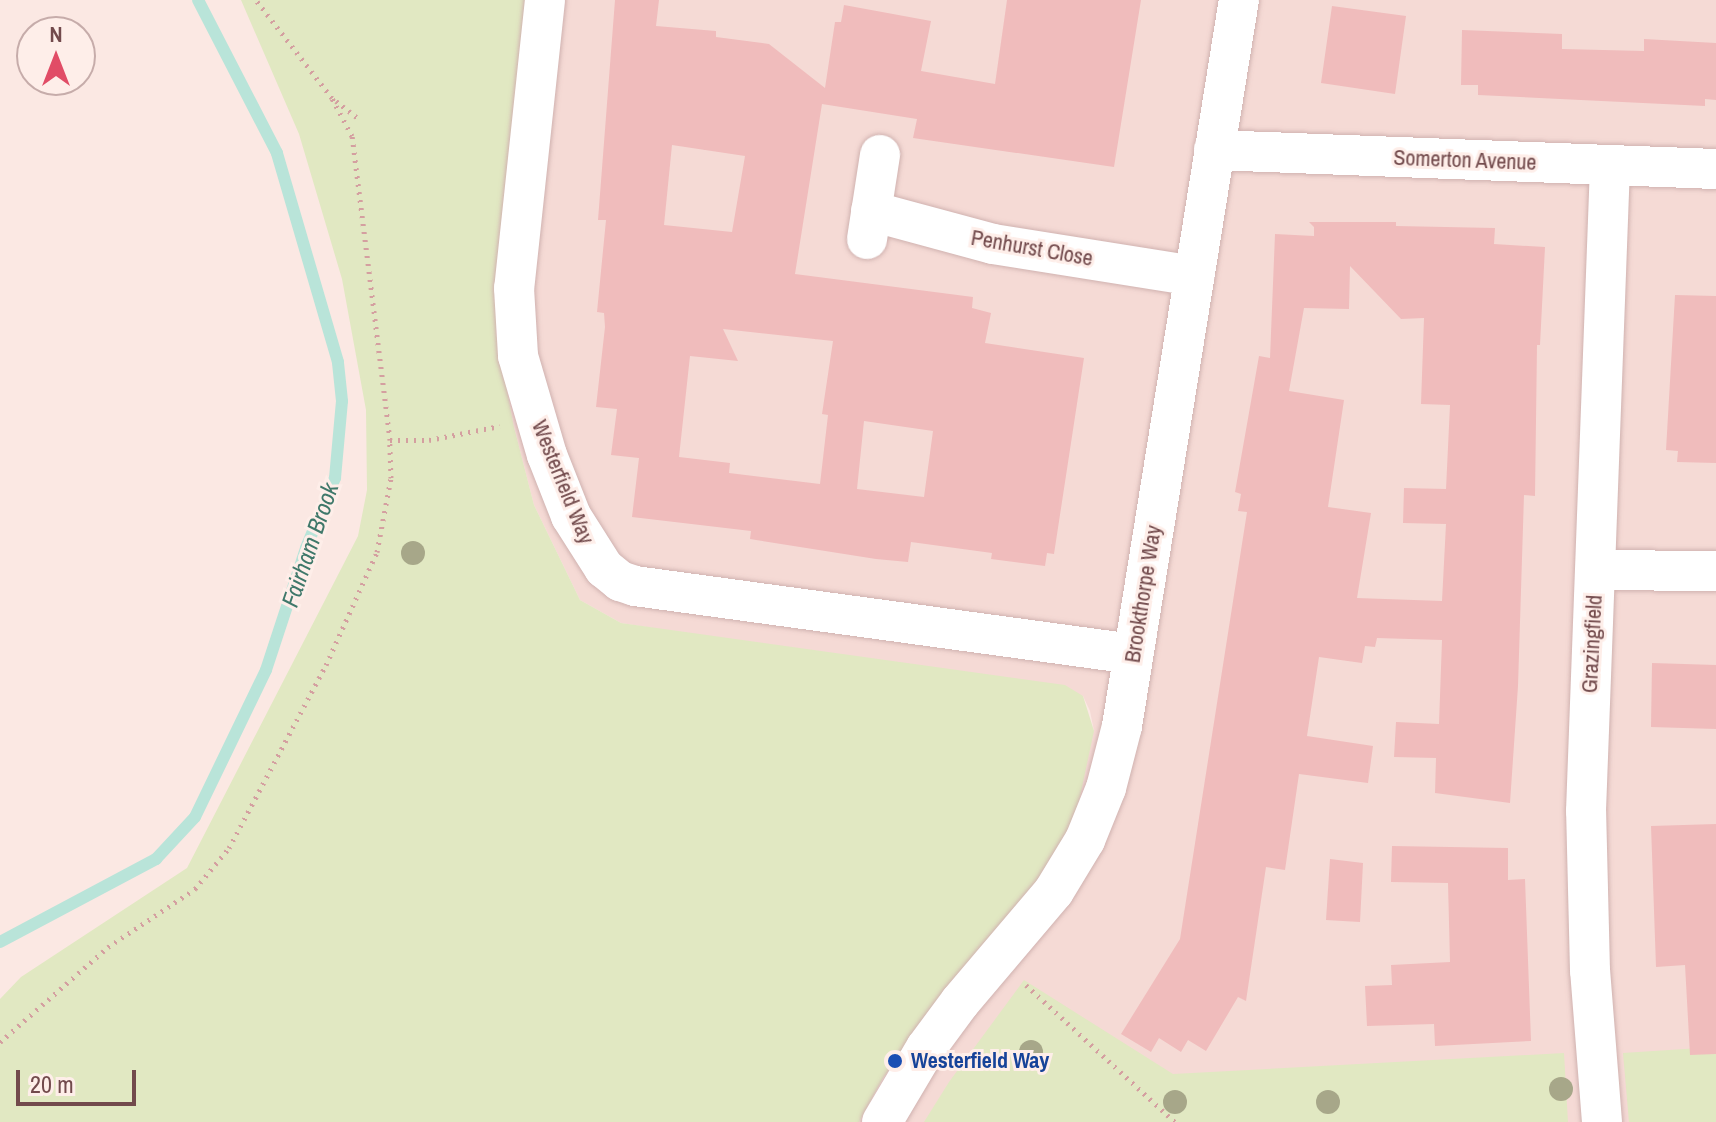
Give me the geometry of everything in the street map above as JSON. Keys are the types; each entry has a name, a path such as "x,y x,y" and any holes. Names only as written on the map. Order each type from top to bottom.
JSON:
{"street":[{"name":"Westerfield Way","path":"545,0 514,288 518,356 571,516 591,553 620,581 635,586 1133,654"},
{"name":"Brookthorpe Way","path":"882,1122 926,1048 1054,891 1085,840 1114,757 1239,0"},
{"name":"Somerton Avenue","path":"1214,150 1716,169"},
{"name":"Penhurst Close","path":"880,155 869,225 1194,276"},
{"name":"Grazingfield","path":"1602,1122 1590,971 1586,811 1610,165"},
{"path":"1596,570 1716,571"}],"path":[{"path":"0,1042 108,947 195,889 229,848 326,665 377,552 391,478 390,440 352,136 332,98 256,0"},
{"path":"332,98 359,119"},
{"path":"390,440 429,440 537,419"},
{"path":"998,958 1175,1122"}],"shaded area":[{"path":"530,0 1716,0 1716,1122 859,1122 1094,731 1090,711 1083,696 621,623 580,600 534,505 514,427 496,331"}],"green space":[{"path":"241,0 530,0 496,332 514,427 534,505 580,600 621,623 1065,685 1083,696 1094,731 1077,811 1062,848 1036,888 976,957 883,1078 859,1122 0,1122 0,999 21,977 187,868 358,536 367,490 366,410 342,279 299,134"},
{"path":"1024,980 1173,1074 1564,1053 1568,1122 924,1122 949,1082"},
{"path":"1716,1047 1716,1122 1629,1122 1623,1053"}],"building":[{"path":"615,0 659,0 656,26 716,31 716,37 769,44 825,88 835,22 841,22 844,5 931,21 921,71 995,84 1007,0 1141,0 1114,167 913,138 917,119 822,104 795,274 973,297 972,308 991,313 985,343 1084,358 1054,554 1047,553 1045,566 991,559 992,553 911,542 908,562 876,559 750,539 751,531 632,517 639,458 611,455 617,409 596,407 605,327 604,313 597,312 606,220 598,220","holes":["672,145 745,156 732,232 664,225","723,329 833,341 822,414 828,415 820,484 729,473 730,463 679,457 690,356 738,361","864,421 933,431 924,497 857,489"]},
{"path":"1332,6 1406,16 1395,94 1321,83"},
{"path":"1462,30 1562,34 1562,49 1644,51 1644,39 1716,43 1716,100 1705,99 1705,106 1478,95 1478,85 1461,85"},
{"path":"1309,222 1396,222 1396,226 1495,228 1494,244 1545,247 1540,345 1537,345 1535,496 1524,495 1518,686 1510,803 1435,793 1436,758 1394,757 1396,722 1439,724 1442,640 1377,638 1375,647 1365,646 1362,663 1319,657 1307,736 1373,746 1368,783 1299,774 1285,870 1266,867 1246,1001 1238,997 1206,1051 1188,1040 1181,1052 1159,1038 1151,1052 1121,1034 1180,939 1247,512 1238,511 1241,494 1235,492 1259,356 1270,358 1275,234 1314,236 1314,227","holes":["1350,266 1401,319 1424,318 1421,404 1450,405 1446,489 1404,488 1403,523 1446,524 1442,601 1357,598 1371,513 1328,507 1344,400 1289,391 1304,308 1349,309"]},
{"path":"1675,295 1716,296 1716,463 1677,462 1678,451 1666,450"},
{"path":"1652,663 1716,665 1716,729 1651,727"},
{"path":"1716,824 1716,1054 1690,1055 1685,965 1656,967 1651,826"},
{"path":"1392,846 1508,848 1508,880 1525,879 1531,1041 1435,1046 1434,1024 1367,1026 1365,986 1392,985 1391,965 1450,962 1448,883 1391,882"},
{"path":"1330,859 1363,863 1360,922 1326,920"}],"waterway":[{"name":"Fairham Brook","path":"0,942 156,859 195,817 266,670 306,548 335,478 342,401 338,362 277,153 198,0"}],"place":[{"name":"Westerfield Way","path":"895,1061"}]}
